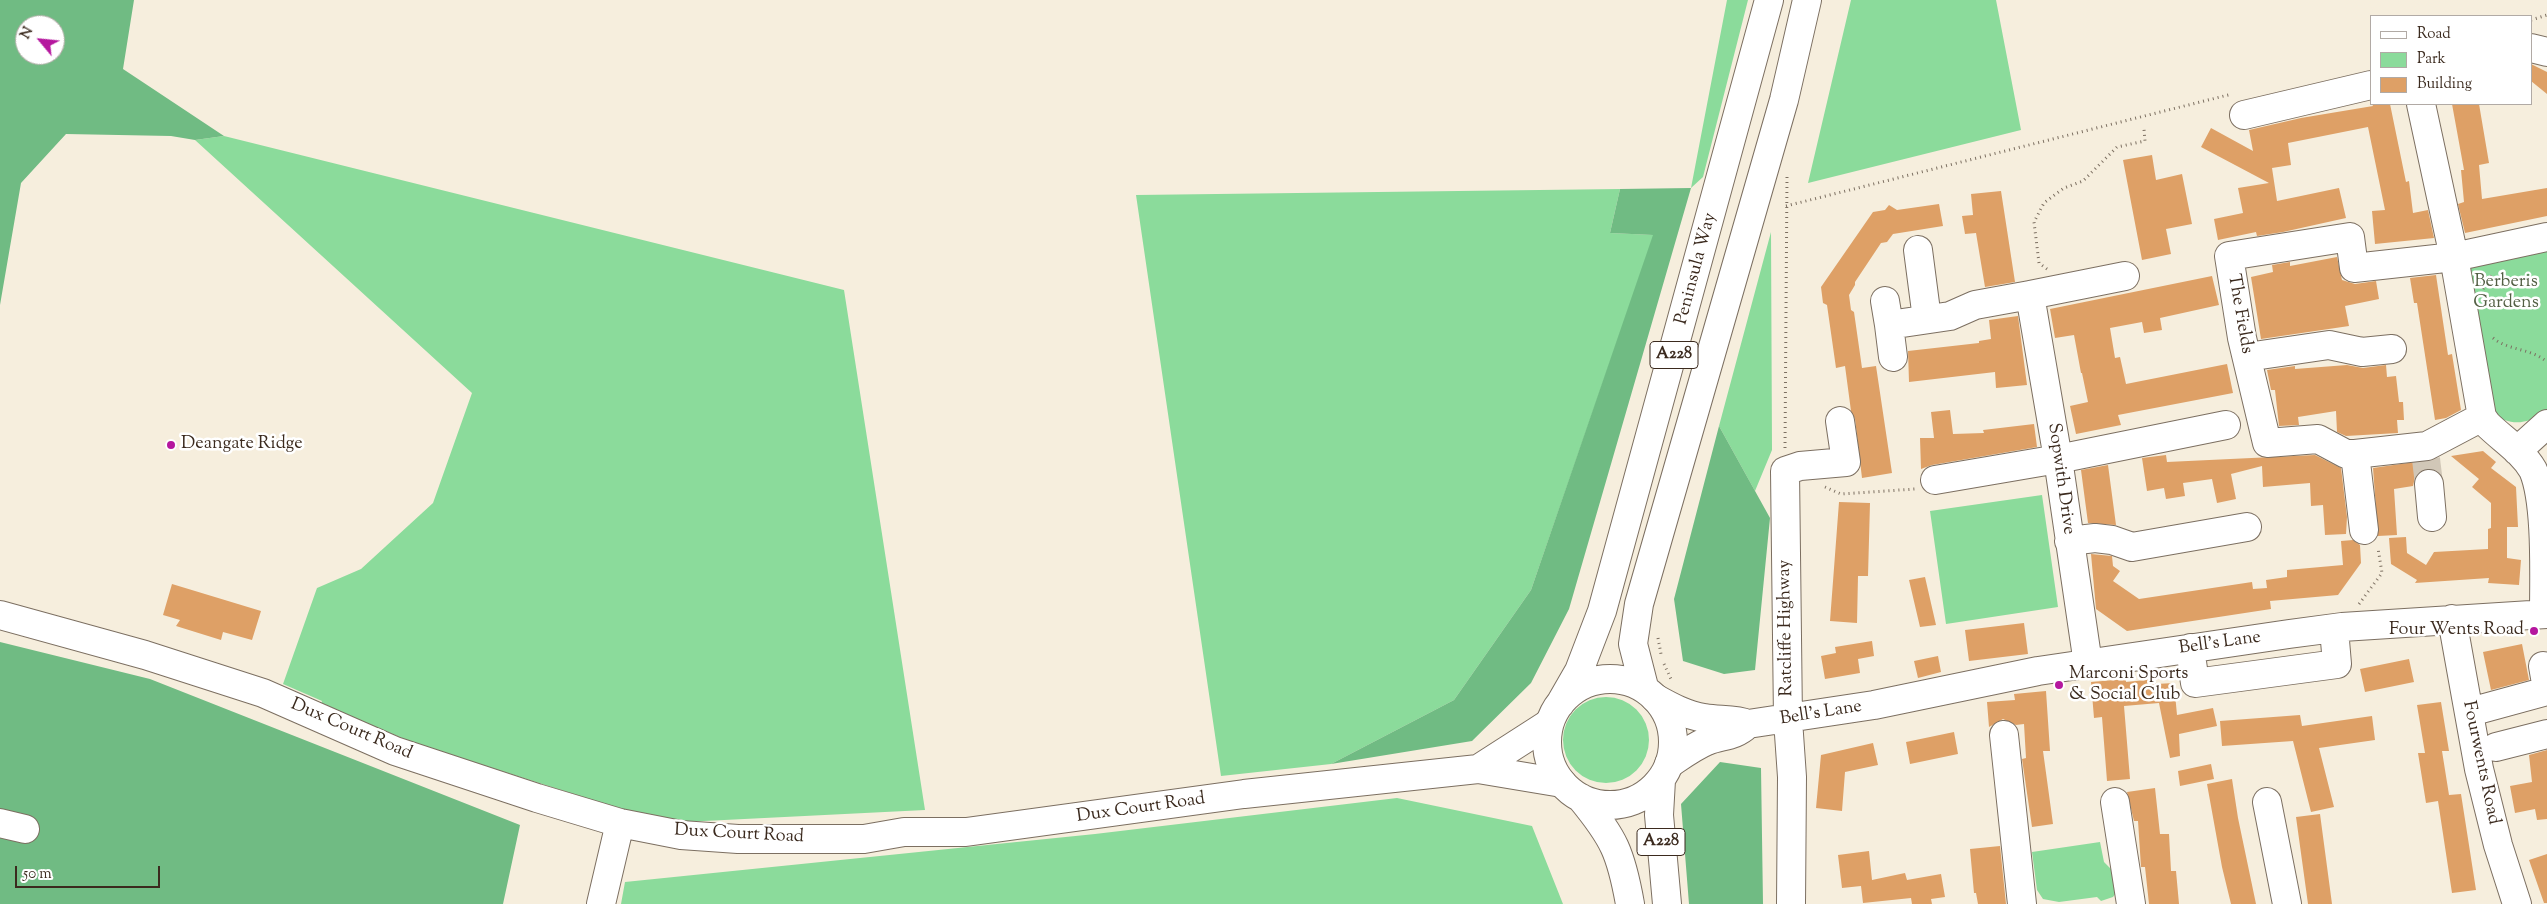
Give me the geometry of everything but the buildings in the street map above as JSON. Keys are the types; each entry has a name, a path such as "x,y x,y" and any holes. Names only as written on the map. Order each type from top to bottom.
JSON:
{"street":[{"name":"Peninsula Way","path":"1554,714 1579,671 1602,611 1769,0"},
{"name":"Peninsula Way","path":"1658,689 1633,644 1639,604 1781,110 1807,0"},
{"path":"2532,48 2547,52"},
{"path":"2240,104 2370,85"},
{"path":"2421,105 2454,257 2482,417 2496,433 2517,451 2532,470 2540,490 2546,614"},
{"name":"The Fields","path":"2454,257 2354,268 2350,237 2229,256 2247,357 2267,443 2318,439 2346,454 2426,463 2482,417"},
{"path":"2454,257 2547,237"},
{"path":"1918,250 1927,319"},
{"path":"1893,357 1887,313 1927,319 1950,316 1975,305 2125,276"},
{"name":"Sopwith Drive","path":"2030,295 2058,459 2088,664"},
{"path":"2247,357 2329,345 2362,352 2392,349"},
{"path":"1785,472 1800,466 1846,462 1840,421"},
{"path":"2517,451 2547,424"},
{"path":"1935,480 2058,459 2226,425"},
{"path":"2356,454 2364,530"},
{"path":"2426,463 2432,517"},
{"name":"Ratcliffe Highway","path":"1785,472 1788,720 1792,777 1791,904"},
{"path":"2069,541 2095,538 2112,540 2122,546 2132,547 2247,527"},
{"name":"Bell's Lane","path":"1658,689 1688,714 1709,719 1740,720 1748,724 1788,720 1874,705 2038,671 2190,648 2338,628 2546,614"},
{"name":"Dux Court Road","path":"0,615 146,655 263,693 395,750 537,798 620,823 681,835 738,839 864,839 904,832 943,834 1100,815 1244,794 1478,769 1571,791"},
{"name":"Fourwents Road","path":"2452,619 2487,805 2517,904"},
{"path":"2190,648 2195,683 2337,664 2338,628"},
{"path":"1604,679 1623,680 1658,689 1672,734 1672,748 1665,772 1634,800 1615,805 1601,804 1571,791 1549,761 1546,743 1554,714 1585,683 1604,679"},
{"path":"2470,712 2546,682"},
{"name":"Dux Court Road","path":"1478,769 1554,714"},
{"name":"Bell's Lane","path":"1665,772 1704,742 1737,734 1748,724"},
{"path":"2496,747 2547,734"},
{"path":"2004,735 2022,904"},
{"name":"A228","path":"1665,772 1659,814 1667,904"},
{"name":"A228","path":"1571,791 1606,829 1620,856 1630,904"},
{"path":"2115,802 2131,904"},
{"path":"2267,802 2287,904"},
{"path":"601,904 620,823"}],"path":[{"path":"2532,20 2547,16"},
{"path":"1786,206 2240,104"},
{"path":"2057,290 2054,274 2039,263 2034,222 2038,212 2054,195 2083,181 2117,147 2145,141 2144,129"},
{"path":"1785,472 1786,206 1788,168"},
{"path":"2481,294 2493,272"},
{"path":"2487,332 2498,343 2534,353 2547,362"},
{"path":"1822,486 1841,494 1930,488 1935,480"},
{"path":"2338,628 2382,572 2378,548 2368,541 2364,530"},
{"path":"1656,632 1664,664 1658,689"}],"green space":[{"path":"0,0 134,0 123,69 224,136 195,140 171,136 66,134 21,183 0,305"},
{"path":"1727,0 1748,0 1703,177 1691,188"},
{"path":"1851,0 1996,0 2021,130 1808,183"},
{"path":"224,136 844,290 925,810 664,823 414,743 321,704 322,701 283,684 317,588 361,569 433,503 472,393 195,140"},
{"path":"1691,188 1569,609 1531,683 1472,741 1331,764 1454,700 1531,590 1653,235 1610,233 1620,189"},
{"path":"1620,189 1610,233 1654,235 1531,590 1454,700 1331,764 1221,776 1136,195"},
{"path":"1771,232 1772,450 1755,491 1719,426"},
{"name":"Berberis Gardens","path":"2547,245 2547,412 2526,421 2512,422 2491,413 2467,265"},
{"path":"1719,426 1770,518 1755,670 1724,674 1683,661 1674,599"},
{"path":"2042,495 2058,607 1946,624 1930,511"},
{"path":"0,642 150,679 520,825 503,904 0,904"},
{"path":"1606,697 1623,700 1637,709 1646,723 1649,740 1646,757 1637,771 1623,780 1606,783 1589,780 1575,771 1566,757 1563,740 1566,723 1575,709 1589,700"},
{"path":"1720,762 1761,768 1763,904 1689,904 1681,804"},
{"path":"1397,798 1532,826 1563,904 621,904 625,882 1095,834"},
{"path":"2100,842 2104,862 2113,871 2116,893 2113,897 2101,901 2097,897 2059,902 2043,899 2037,890 2032,852"}],"tunnel":[{"path":"2426,459 2429,484"}],"place":[{"name":"Deangate Ridge","path":"171,445"},
{"name":"Four Wents Road","path":"2534,631"},
{"name":"Marconi Sports & Social Club","path":"2059,685"}]}
